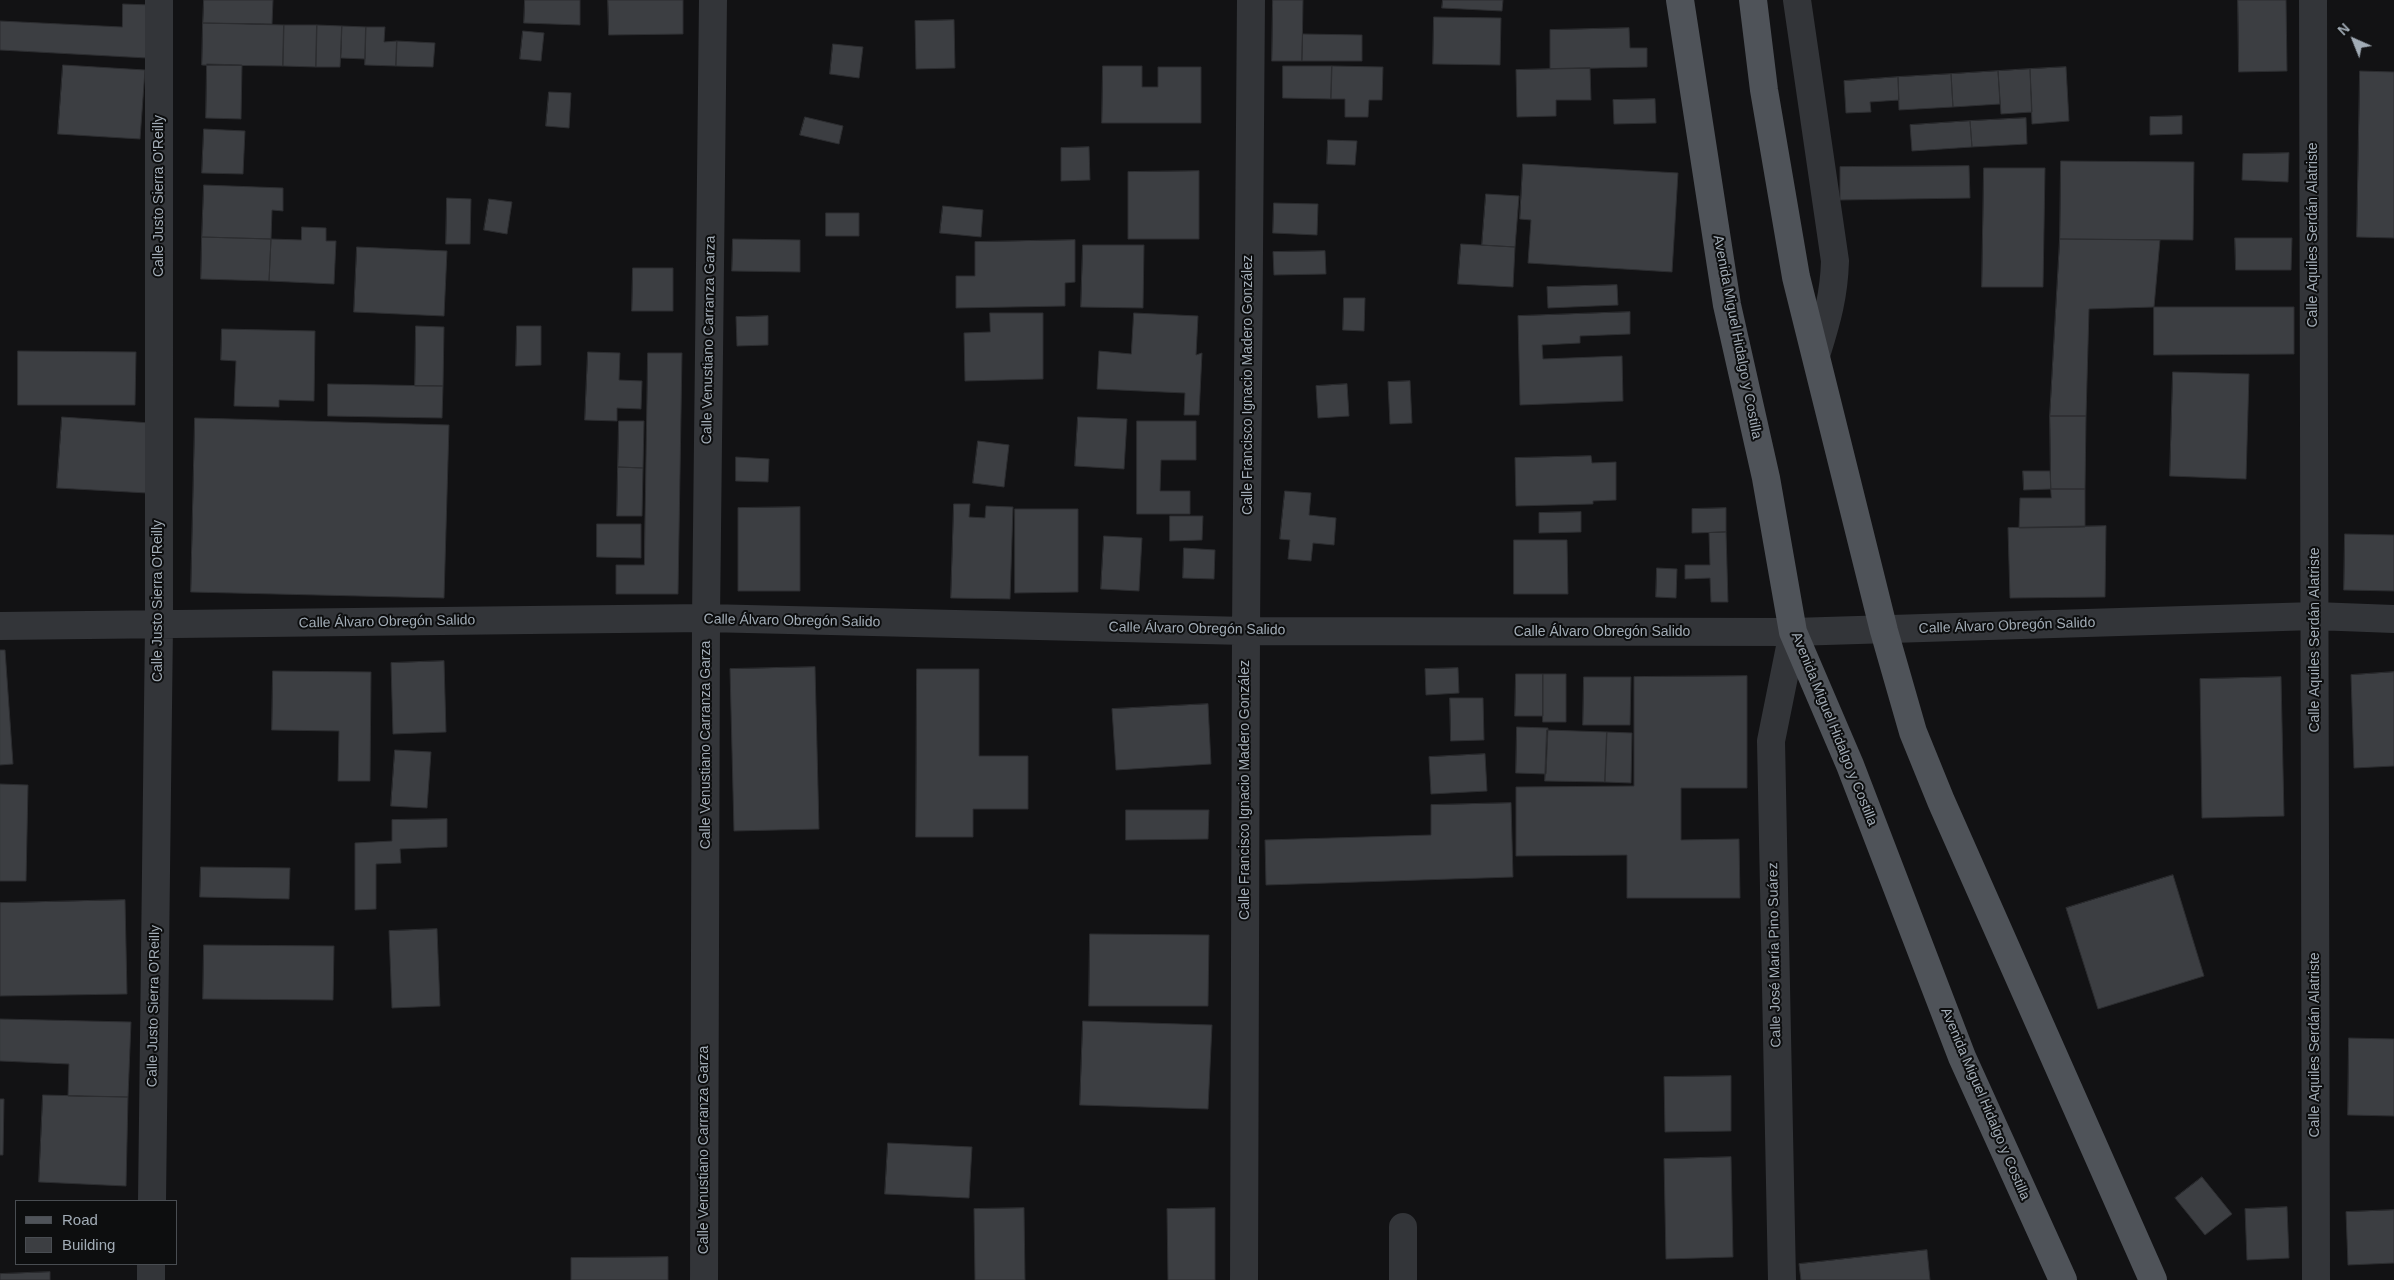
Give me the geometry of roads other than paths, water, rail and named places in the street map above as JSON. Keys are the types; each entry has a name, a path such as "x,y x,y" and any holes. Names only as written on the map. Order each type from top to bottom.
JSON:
{"main road":[{"name":"Avenida Miguel Hidalgo y Costilla","path":"1680,0 1727,305 1766,478 1793,632 1850,765 1962,1057 2063,1280"},
{"path":"1753,0 1764,90 1796,277 1817,352 1884,631 1914,732 1941,801 2153,1280"}],"street":[{"name":"Calle Justo Sierra O'Reilly","path":"152,1200 159,625 159,0"},
{"name":"Calle Venustiano Carranza Garza","path":"704,1280 706,618 713,0"},
{"name":"Calle Francisco Ignacio Madero González","path":"1244,1280 1246,631 1251,0"},
{"path":"1797,0 1835,261 1834,288 1830,314 1817,352"},
{"name":"Calle Aquiles Serdán Alatriste","path":"2313,0 2316,1280"},
{"name":"Calle Álvaro Obregón Salido","path":"0,626 706,618 1246,631 1793,632 1849,629 1884,631 2315,616 2394,619"},
{"name":"Calle José María Pino Suárez","path":"1782,1280 1771,741 1793,632"},
{"path":"1403,1227 1403,1280"},
{"path":"151,1265 151,1280"}]}
